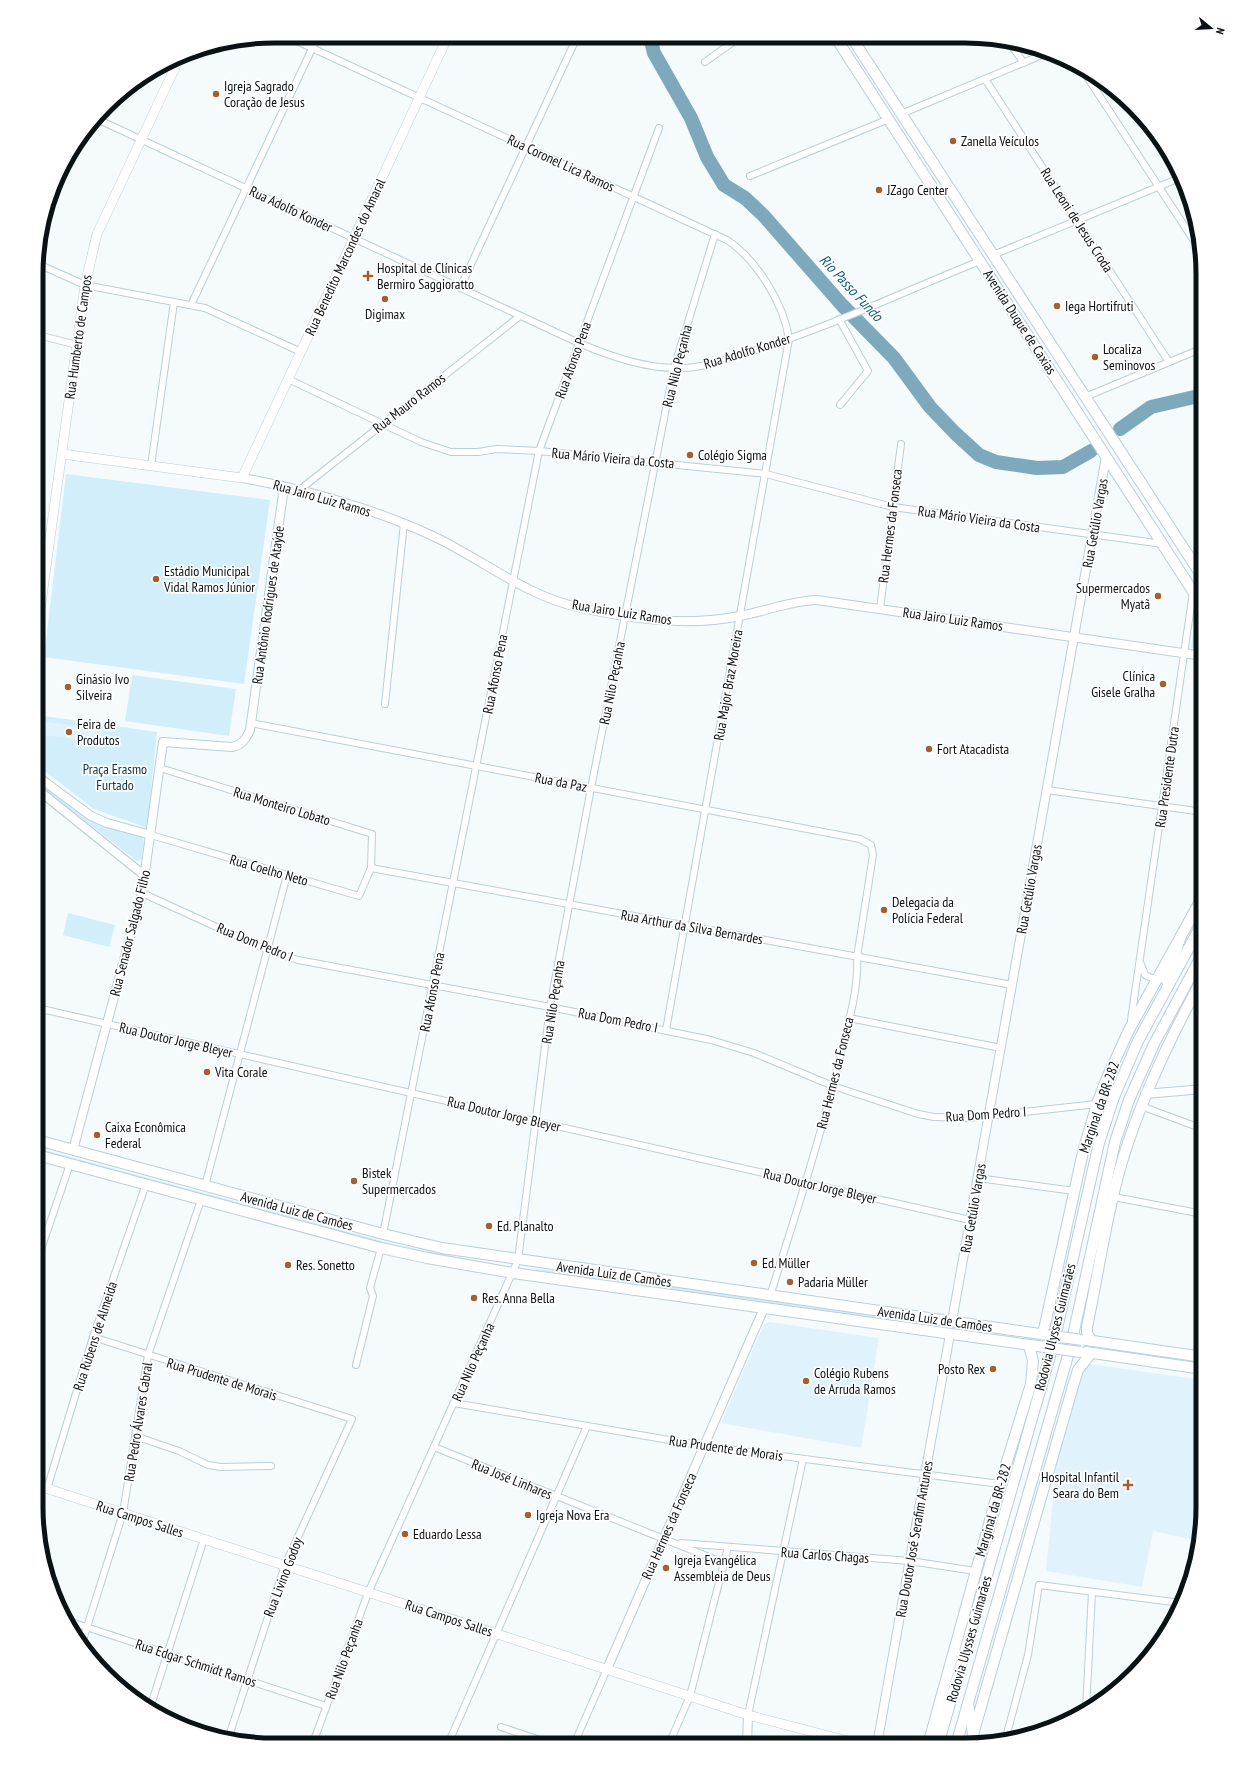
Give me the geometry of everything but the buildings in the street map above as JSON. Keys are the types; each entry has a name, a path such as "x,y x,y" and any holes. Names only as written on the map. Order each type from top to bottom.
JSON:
{"main road":[{"name":"Rua Benedito Marcondes do Amaral","path":"242,478 445,43"},
{"name":"Avenida Duque de Caxias","path":"839,43 1196,596"},
{"name":"Avenida Duque de Caxias","path":"855,43 1196,567"},
{"name":"Rua Humberto de Campos","path":"43,580 85,285 97,234 175,66"},
{"name":"Rua Jairo Luiz Ramos","path":"62,454 242,478"},
{"name":"Marginal da BR-282","path":"1045,1334 1082,1152 1097,1104 1129,1030 1196,909"},
{"name":"Rodovia Ulysses Guimarães","path":"940,1738 1054,1342 1099,1143 1124,1074 1162,995 1196,934"},
{"path":"1162,995 1168,971 1181,936"},
{"name":"Rodovia Ulysses Guimarães","path":"958,1738 1071,1345 1115,1142 1142,1069 1196,966"},
{"path":"1182,992 1196,975"},
{"path":"1092,1341 1087,1334 1087,1327 1124,1156 1145,1094 1172,1033 1196,990"},
{"name":"Avenida Luiz de Camões","path":"43,1142 383,1234 442,1248 1196,1356"},
{"name":"Avenida Luiz de Camões","path":"43,1157 381,1248 427,1258 513,1273 1196,1368"},
{"path":"950,1334 952,1321"},
{"name":"Marginal da BR-282","path":"930,1738 975,1571 1031,1384 1033,1361 1029,1345"},
{"path":"972,1738 1073,1386 1078,1370 1091,1353"},
{"name":"Rua Campos Salles","path":"43,1488 748,1715 836,1738"},
{"path":"933,1728 955,1685"},
{"path":"968,1702 973,1734"}],"street":[{"name":"Rua Coronel Lica Ramos","path":"301,43 634,196 715,234 739,248 758,270 782,312 790,340"},
{"path":"192,305 314,43"},
{"path":"460,288 574,43"},
{"path":"705,62 732,43"},
{"path":"1013,48 1024,63"},
{"path":"901,114 1041,55"},
{"name":"Rua Leoni de Jesus Croda","path":"986,78 1169,362"},
{"path":"1088,78 1193,240"},
{"path":"750,176 889,119"},
{"name":"Rua Adolfo Konder","path":"101,121 579,343 623,359 674,368 702,366 790,340 980,260"},
{"name":"Rua Afonso Pena","path":"383,1234 539,451 659,128"},
{"path":"993,255 1175,179"},
{"name":"Rua Nilo Peçanha","path":"315,1738 368,1592 518,1260 550,1007 591,788 674,368 715,234"},
{"path":"43,266 85,285 192,305 216,312 301,352"},
{"path":"151,466 174,302"},
{"name":"Rua Mauro Ramos","path":"298,491 520,316"},
{"path":"839,319 868,371 840,405"},
{"path":"43,336 77,345"},
{"name":"Rua Major Braz Moreira","path":"666,1030 790,340"},
{"path":"1085,397 1196,351"},
{"name":"Rua Mário Vieira da Costa","path":"288,378 421,442 451,452 472,452 498,449 539,451 766,474 893,507 1163,544"},
{"name":"Rua Hermes da Fonseca","path":"880,609 901,444"},
{"name":"Rua Getúlio Vargas","path":"952,1321 1106,457"},
{"name":"Rua Jairo Luiz Ramos","path":"242,478 284,487 404,523 441,540 513,582 557,602 625,615 688,622 740,616 802,600 830,601 1196,655"},
{"name":"Rua Antônio Rodrigues de Ataýde","path":"251,723 284,487"},
{"path":"385,704 404,523"},
{"name":"Rua Presidente Dutra","path":"1129,1030 1141,962 1193,592"},
{"name":"Rua da Paz","path":"251,723 860,840 871,845"},
{"name":"Rua Senador Salgado Filho","path":"73,1150 142,893 163,742 232,747 239,745 244,741 251,723"},
{"name":"Rua Monteiro Lobato","path":"160,768 372,834 371,868"},
{"path":"43,780 91,816 107,823 151,835"},
{"path":"1047,790 1196,811"},
{"path":"43,794 145,876"},
{"name":"Rua Coelho Neto","path":"151,835 359,896 371,868"},
{"name":"Rua Hermes da Fonseca","path":"770,1296 806,1183 833,1086 849,1018 858,970 857,957 873,855 871,845"},
{"name":"Rua Arthur da Silva Bernardes","path":"371,868 1012,985"},
{"path":"205,1186 287,875"},
{"name":"Rua Dom Pedro I","path":"142,893 267,950 298,960 550,1007 733,1045 833,1086 918,1114 950,1118 989,1116 1097,1104"},
{"path":"1141,962 1145,975 1156,980"},
{"name":"Rua Doutor Jorge Bleyer","path":"43,1009 970,1220"},
{"path":"849,1018 1001,1048"},
{"path":"1145,1094 1196,1090"},
{"path":"1141,1106 1196,1126"},
{"path":"43,1243 70,1164"},
{"path":"978,1178 1074,1191"},
{"name":"Rua Rubens de Almeida","path":"47,1489 93,1337 146,1184"},
{"path":"1114,1197 1196,1213"},
{"name":"Rua Pedro Álvares Cabral","path":"84,1638 124,1513 148,1355 201,1200"},
{"path":"356,1365 373,1296 370,1288 381,1248"},
{"name":"Rua Hermes da Fonseca","path":"577,1738 764,1308"},
{"name":"Rua Doutor José Serafim Antunes","path":"878,1738 950,1334"},
{"name":"Rua Prudente de Morais","path":"93,1337 352,1419"},
{"name":"Rua Prudente de Morais","path":"454,1403 704,1446 1000,1484"},
{"name":"Rua Livino Godoy","path":"230,1734 285,1565 352,1419"},
{"path":"451,1738 587,1426"},
{"path":"135,1436 179,1451 208,1465 220,1467 271,1466"},
{"name":"Rua José Linhares","path":"434,1448 724,1563"},
{"path":"747,1738 748,1715 803,1459"},
{"path":"152,1703 204,1540"},
{"name":"Rua Carlos Chagas","path":"673,1543 910,1561 975,1571"},
{"path":"672,1738 690,1696 728,1547"},
{"path":"1007,1734 1028,1656 1039,1585 1175,1602"},
{"path":"1086,1704 1092,1592"},
{"name":"Rua Edgar Schmidt Ramos","path":"74,1623 326,1706"},
{"path":"501,1727 534,1738"}],"shaded area":[{"name":"Feira de Produtos","path":"43,722 102,729 100,742 43,735"},
{"name":"Colégio Rubens de Arruda Ramos","path":"769,1322 879,1338 861,1448 721,1423 764,1324"},
{"name":"Hospital Infantil Seara do Bem","path":"1090,1364 1196,1379 1196,1522 1194,1540 1153,1531 1142,1587 1046,1571 1058,1447 1077,1379 1085,1365"}],"green space":[{"name":"Estádio Municipal Vidal Ramos Júnior","path":"66,474 270,500 244,684 44,657"},
{"path":"1196,614 1196,649 1191,648"},
{"path":"132,675 236,689 229,736 125,721"},
{"name":"Praça Erasmo Furtado","path":"43,716 157,732 147,828 94,809 43,770 43,735 100,742 102,729 43,722"},
{"path":"43,784 91,821 142,837 144,842 141,860 137,861 43,789"},
{"path":"68,913 115,925 109,947 63,935"},
{"path":"43,1150 393,1244 503,1266 431,1256 43,1153"},
{"path":"533,1269 587,1273 938,1324 911,1321 889,1321 634,1284 533,1273 531,1271"}],"waterway":[{"name":"Rio Passo Fundo","path":"652,43 654,53 691,118 707,157 724,185 745,198 764,216 842,305 894,358 930,407 955,433 979,455 996,462 1037,468 1063,467 1091,451"},
{"name":"Rio Passo Fundo","path":"1120,429 1151,407 1196,397"}],"place":[{"name":"Igreja Sagrado Coração de Jesus","path":"216,94"},
{"name":"Zanella Veículos","path":"953,141"},
{"name":"JZago Center","path":"879,190"},
{"name":"Hospital de Clínicas Bermiro Saggioratto","path":"368,276"},
{"name":"Digimax","path":"385,299"},
{"name":"Iega Hortifruti","path":"1057,306"},
{"name":"Localiza Seminovos","path":"1095,357"},
{"name":"Colégio Sigma","path":"690,455"},
{"name":"Estádio Municipal Vidal Ramos Júnior","path":"156,579"},
{"name":"Supermercados Myatã","path":"1158,596"},
{"name":"Clínica Gisele Gralha","path":"1163,684"},
{"name":"Ginásio Ivo Silveira","path":"68,687"},
{"name":"Feira de Produtos","path":"69,732"},
{"name":"Fort Atacadista","path":"929,749"},
{"name":"Delegacia da Polícia Federal","path":"884,910"},
{"name":"Vita Corale","path":"207,1072"},
{"name":"Caixa Econômica Federal","path":"97,1135"},
{"name":"Bistek Supermercados","path":"354,1181"},
{"name":"Ed. Planalto","path":"489,1226"},
{"name":"Ed. Müller","path":"754,1263"},
{"name":"Res. Sonetto","path":"288,1265"},
{"name":"Padaria Müller","path":"790,1282"},
{"name":"Res. Anna Bella","path":"474,1298"},
{"name":"Posto Rex","path":"993,1369"},
{"name":"Colégio Rubens de Arruda Ramos","path":"806,1381"},
{"name":"Hospital Infantil Seara do Bem","path":"1128,1485"},
{"name":"Igreja Nova Era","path":"528,1515"},
{"name":"Eduardo Lessa","path":"405,1534"},
{"name":"Igreja Evangélica Assembleia de Deus","path":"666,1568"}]}
